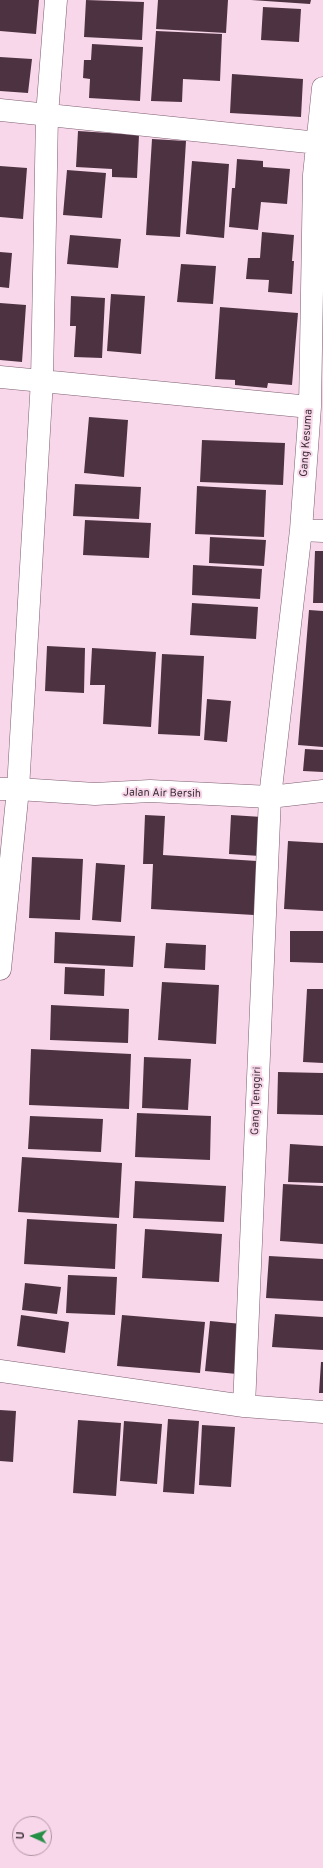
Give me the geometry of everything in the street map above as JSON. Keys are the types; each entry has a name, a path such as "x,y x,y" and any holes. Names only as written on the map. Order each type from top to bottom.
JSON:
{"street":[{"path":"0,969 9,789 42,380 48,115 56,0"},
{"name":"Gang Kesuma","path":"270,797 301,530 310,407 319,176 318,143 323,88"},
{"path":"0,110 318,143"},
{"path":"0,377 310,407"},
{"path":"301,530 323,531"},
{"name":"Jalan Air Bersih","path":"9,789 94,794 150,791 270,797 323,791"},
{"name":"Gang Tenggiri","path":"244,1406 270,797"},
{"path":"0,1371 244,1406 323,1412"}],"building":[{"path":"0,0 39,0 36,34 0,31"},
{"path":"86,0 144,2 142,40 84,37"},
{"path":"158,0 228,0 226,33 156,29"},
{"path":"251,0 311,0 310,4"},
{"path":"263,7 301,9 299,42 261,40"},
{"path":"156,31 222,34 220,81 183,79 182,102 151,101"},
{"path":"92,44 143,47 140,101 89,98 90,79 83,78 84,60 91,60"},
{"path":"0,57 32,59 28,93 0,91"},
{"path":"232,74 303,79 301,117 230,113"},
{"path":"78,131 139,135 137,178 112,177 112,169 76,167"},
{"path":"152,139 186,141 180,237 146,235"},
{"path":"237,159 263,161 263,167 290,169 287,204 261,202 258,230 229,227 232,188 235,188"},
{"path":"192,161 229,164 224,238 186,234"},
{"path":"0,166 27,168 23,219 0,217"},
{"path":"67,170 106,173 102,218 63,215"},
{"path":"262,232 294,235 292,294 268,292 269,280 246,279 248,258 260,258"},
{"path":"70,235 121,239 118,268 67,264"},
{"path":"0,252 12,253 9,288 0,287"},
{"path":"181,264 216,266 213,304 177,302"},
{"path":"111,294 145,296 141,354 107,351"},
{"path":"71,296 105,298 102,358 74,357 76,326 70,326"},
{"path":"0,303 26,305 22,362 0,360"},
{"path":"220,307 298,313 292,385 268,383 267,388 235,385 235,380 215,379"},
{"path":"89,417 128,420 124,477 84,473"},
{"path":"202,440 285,443 283,485 200,482"},
{"path":"75,484 141,487 139,519 73,516"},
{"path":"197,486 266,490 264,537 195,534"},
{"path":"85,520 151,523 149,558 83,555"},
{"path":"210,537 266,540 264,566 209,563"},
{"path":"315,551 323,551 323,603 313,603"},
{"path":"193,565 262,569 260,599 192,595"},
{"path":"192,603 258,607 256,639 190,635"},
{"path":"309,610 323,611 323,747 298,745"},
{"path":"47,646 85,648 84,693 45,691"},
{"path":"92,648 156,652 151,727 103,724 105,685 90,685"},
{"path":"162,654 204,656 200,736 158,734"},
{"path":"207,699 231,701 227,742 204,740"},
{"path":"305,749 323,750 323,772 303,771"},
{"path":"145,815 165,816 163,855 257,861 254,915 151,909 153,864 143,864"},
{"path":"231,815 262,817 260,856 229,854"},
{"path":"288,841 323,843 323,911 284,909"},
{"path":"32,857 83,859 80,920 29,918"},
{"path":"96,863 125,865 121,922 92,920"},
{"path":"290,931 323,931 323,963 290,962"},
{"path":"55,932 135,936 133,967 54,963"},
{"path":"166,943 206,945 205,970 164,968"},
{"path":"65,967 105,969 104,996 64,994"},
{"path":"162,982 219,985 216,1044 158,1040"},
{"path":"307,989 323,989 323,1063 303,1062"},
{"path":"51,1005 129,1009 128,1043 50,1040"},
{"path":"31,1049 131,1054 129,1109 29,1105"},
{"path":"144,1057 191,1059 188,1110 142,1108"},
{"path":"278,1072 323,1073 323,1115 277,1114"},
{"path":"137,1113 211,1116 210,1160 135,1157"},
{"path":"30,1116 103,1119 101,1152 28,1149"},
{"path":"290,1144 323,1146 323,1183 288,1182"},
{"path":"22,1157 122,1163 119,1218 18,1212"},
{"path":"135,1181 226,1186 224,1222 133,1218"},
{"path":"283,1184 323,1186 323,1244 280,1241"},
{"path":"27,1219 117,1224 115,1269 24,1264"},
{"path":"145,1229 222,1234 219,1282 142,1278"},
{"path":"269,1256 323,1259 323,1301 266,1298"},
{"path":"68,1275 117,1277 115,1315 66,1313"},
{"path":"25,1283 61,1287 57,1314 22,1310"},
{"path":"275,1314 323,1317 323,1350 272,1347"},
{"path":"21,1315 69,1322 65,1353 17,1346"},
{"path":"122,1315 205,1322 200,1373 117,1366"},
{"path":"210,1321 242,1324 237,1374 205,1371"},
{"path":"321,1362 323,1362 323,1393 319,1393"},
{"path":"0,1410 16,1411 13,1462 0,1461"},
{"path":"168,1419 199,1421 194,1494 163,1492"},
{"path":"78,1420 121,1423 116,1496 73,1493"},
{"path":"124,1421 162,1424 157,1484 120,1481"},
{"path":"202,1425 235,1427 231,1487 199,1485"}]}
